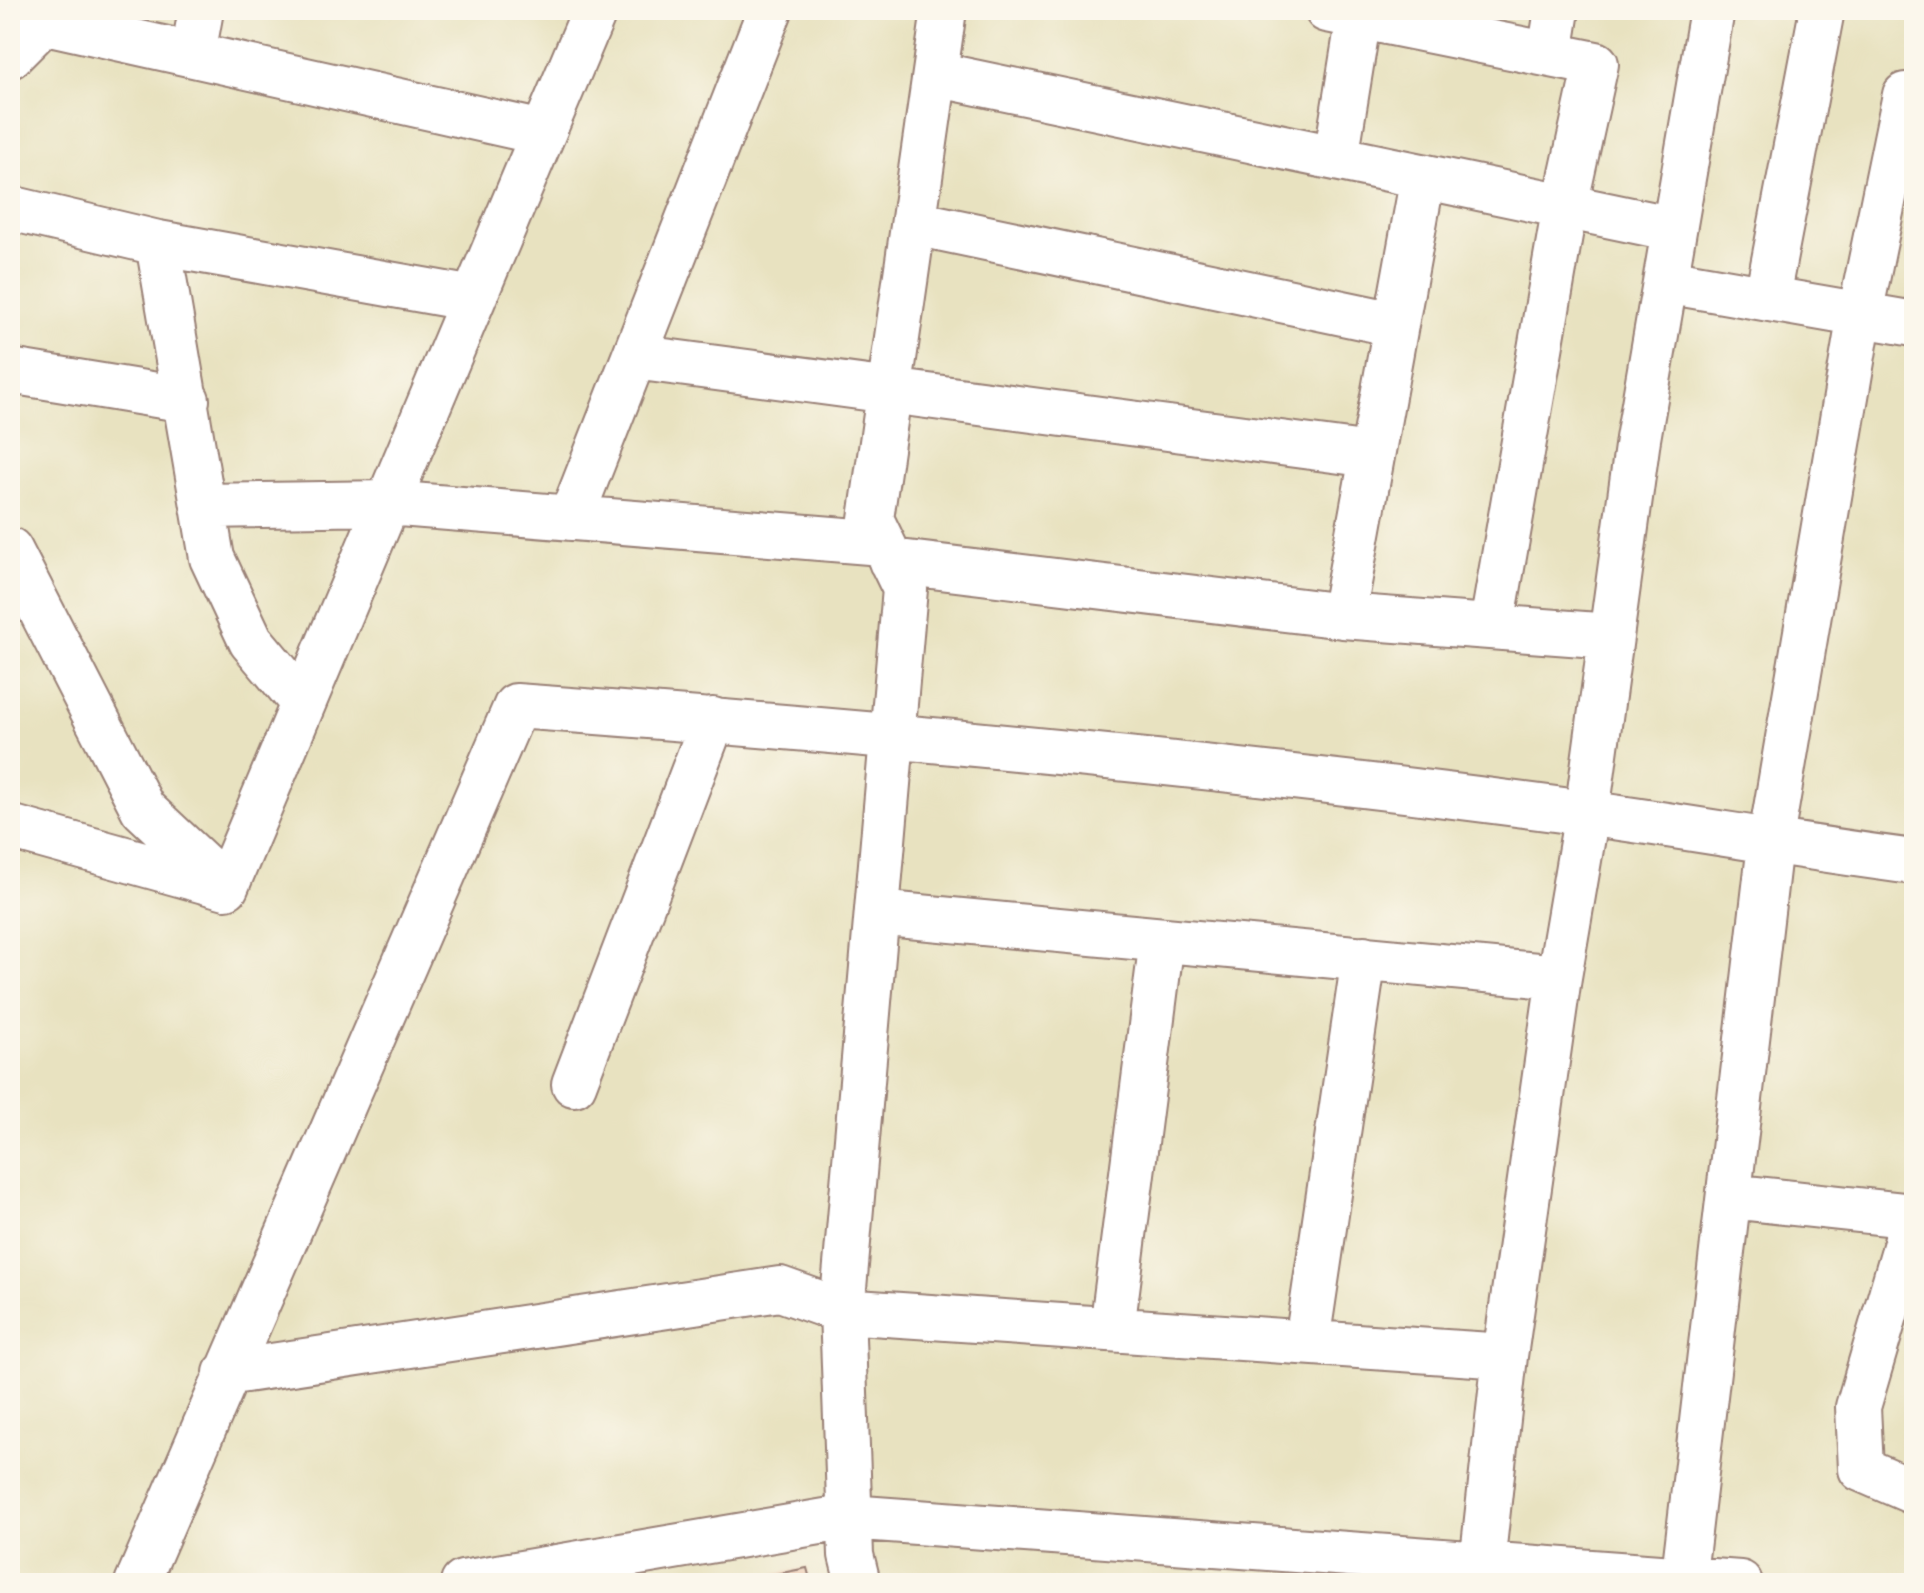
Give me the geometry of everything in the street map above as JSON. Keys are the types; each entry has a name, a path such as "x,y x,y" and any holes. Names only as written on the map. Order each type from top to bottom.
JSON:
{"street":[{"path":"193,54 201,10"},
{"path":"226,887 595,10"},
{"path":"571,518 770,10"},
{"path":"858,1583 851,1555 842,1311 905,589 871,519 944,10"},
{"path":"1550,54 1557,10"},
{"path":"1482,1564 1505,1356 1559,977 1587,813 1638,439 1712,10"},
{"path":"1767,297 1822,10"},
{"path":"1336,158 1343,13 1596,64 1565,206 1492,625"},
{"path":"10,56 34,15 543,133"},
{"path":"935,74 1674,229"},
{"path":"1684,1580 1770,844 1860,314 1905,95 1914,97"},
{"path":"1343,616 1423,176"},
{"path":"10,208 158,243 473,299"},
{"path":"915,223 1395,324"},
{"path":"158,243 206,506 212,558 251,641 303,703"},
{"path":"1666,281 1914,324"},
{"path":"634,357 889,394 1371,455"},
{"path":"10,371 187,400"},
{"path":"206,506 387,503 571,518 887,552 1343,616 1611,636"},
{"path":"10,550 143,809 226,887"},
{"path":"137,1583 516,706 892,734 1587,813 1770,844 1914,862"},
{"path":"574,1084 713,720"},
{"path":"10,827 226,887"},
{"path":"877,913 1559,977"},
{"path":"1112,1329 1162,940"},
{"path":"1307,1342 1364,958"},
{"path":"1729,1196 1914,1216 1899,1316 1858,1407 1861,1469 1914,1492"},
{"path":"226,1373 780,1289 842,1311 1505,1356"},
{"path":"463,1583 849,1517 1740,1583"}],"building":[{"path":"807,1568 811,1583 737,1582"}]}
